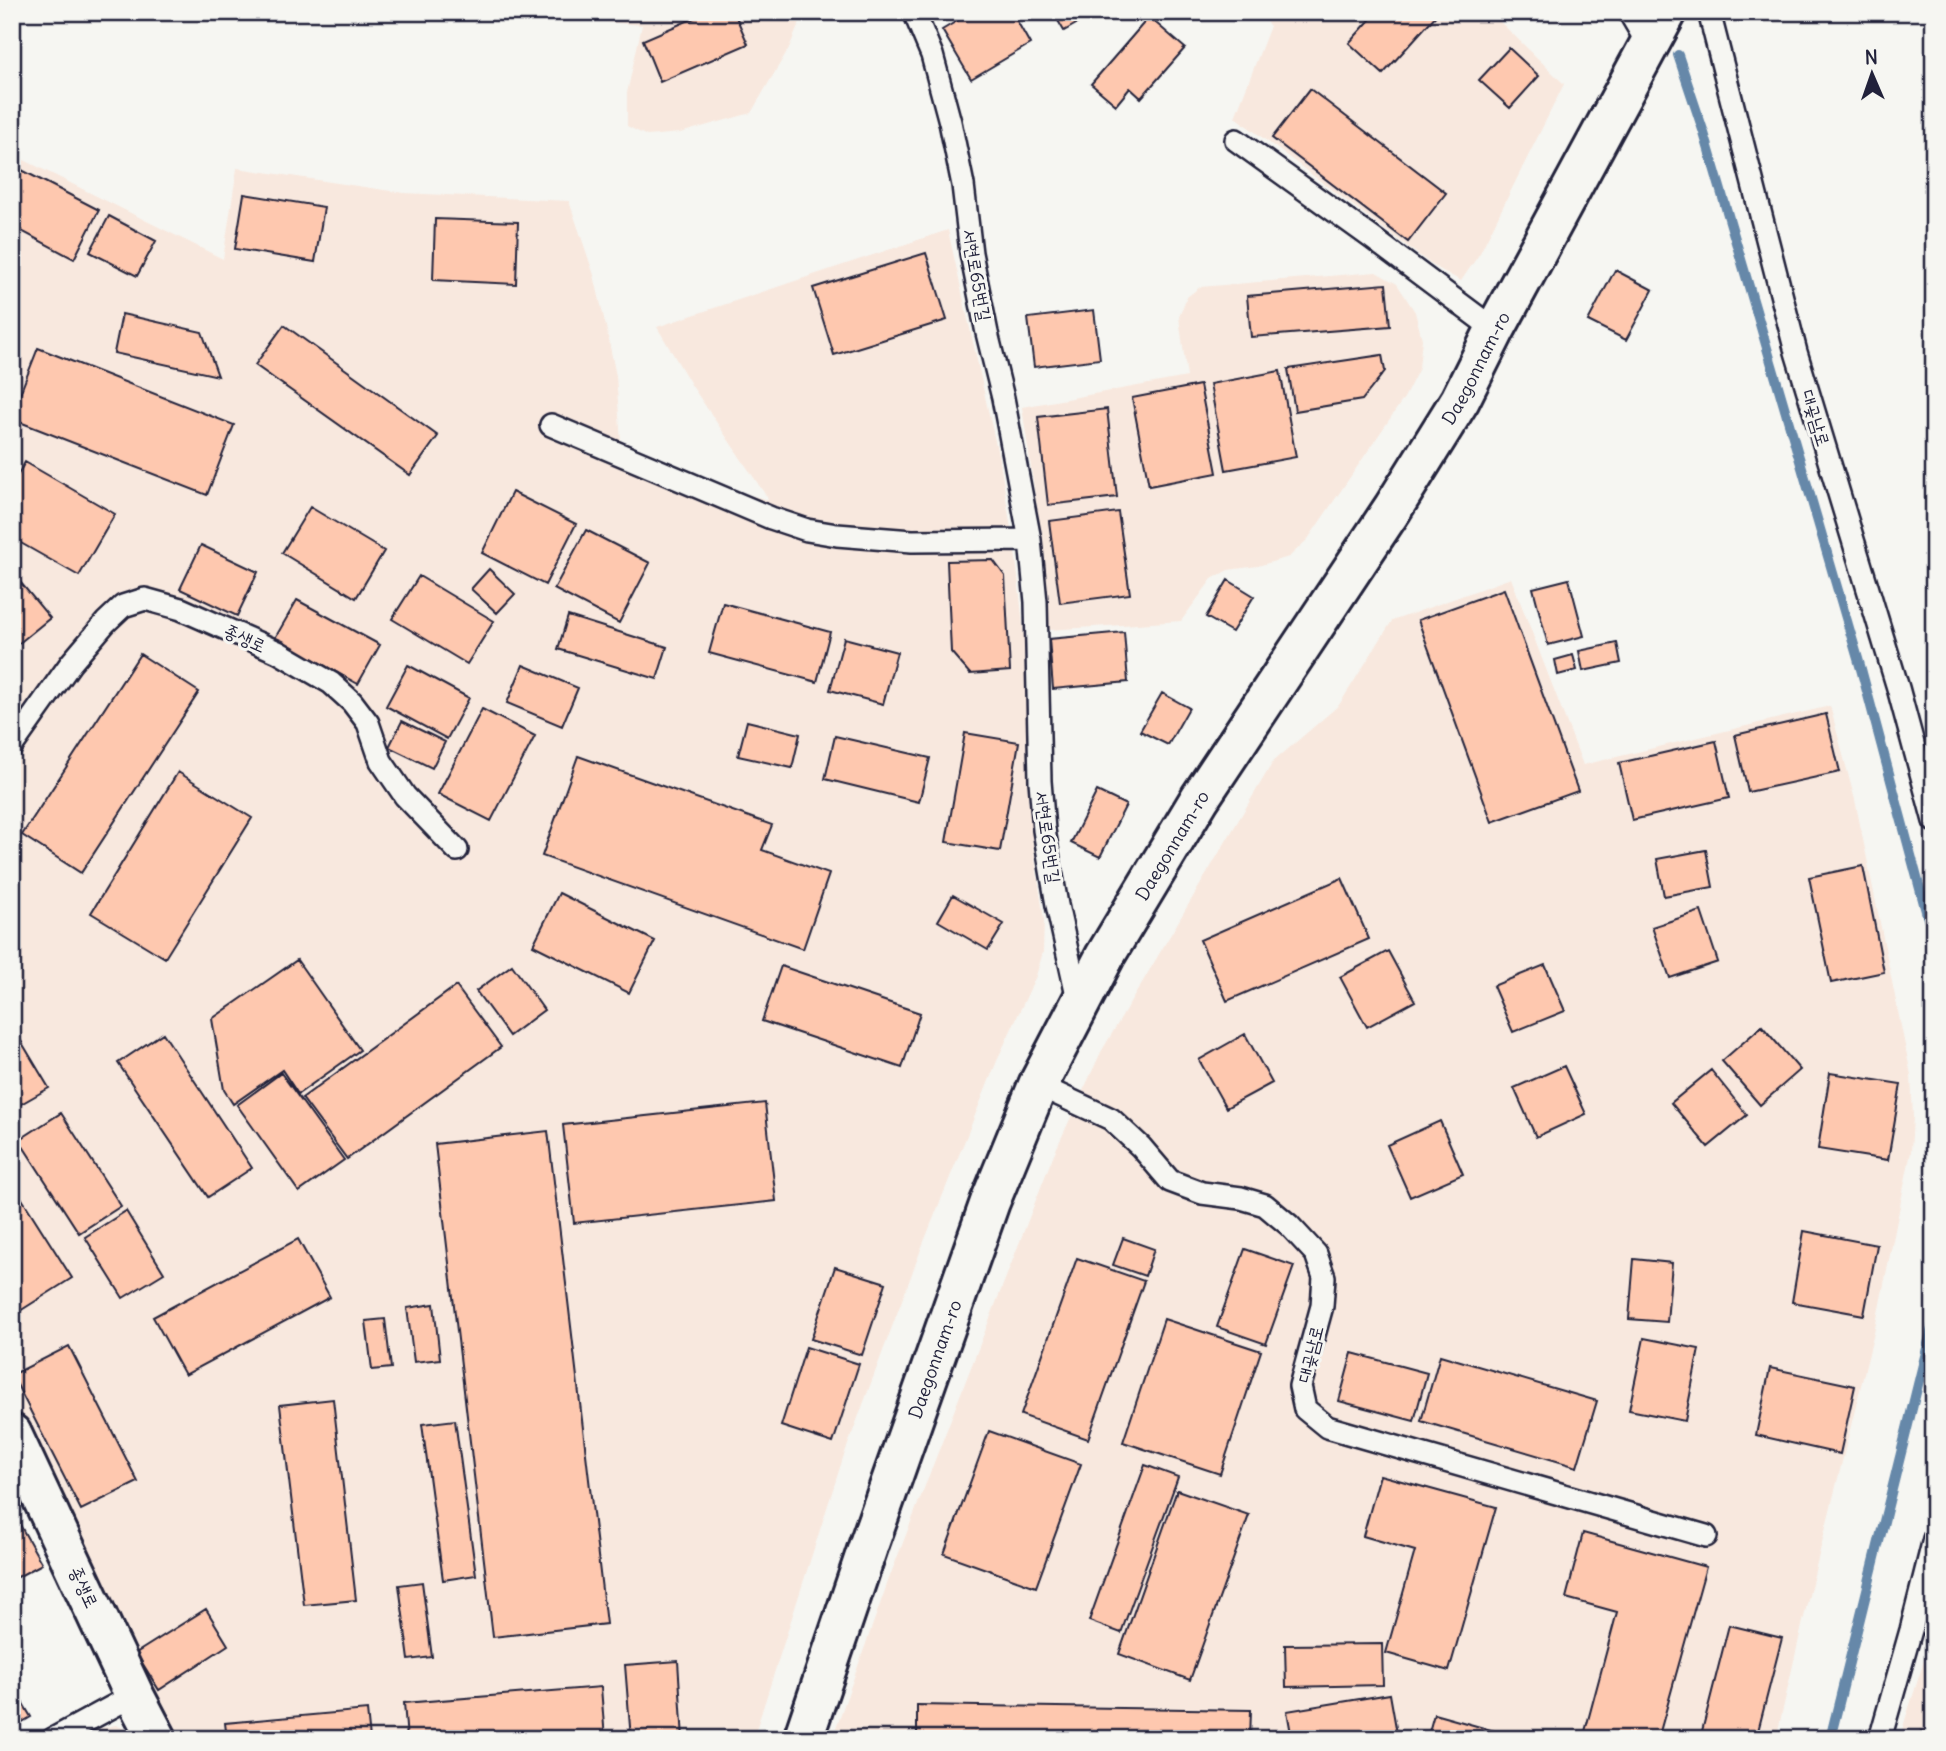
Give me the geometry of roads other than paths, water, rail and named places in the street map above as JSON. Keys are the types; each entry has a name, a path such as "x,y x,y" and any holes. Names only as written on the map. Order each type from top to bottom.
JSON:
{"street":[{"name":"Daegonnam-ro","path":"803,1739 990,1202 1038,1085 1105,956 1200,798 1393,508 1460,400 1667,12"},
{"name":"종생로","path":"12,1434 157,1739"}],"lane":[{"name":"서현로65번길","path":"914,12 932,55 950,122 963,185 971,253 1003,398 1030,540 1036,602 1040,781 1044,830 1057,905 1080,1005"},
{"path":"1629,12 1649,46"},
{"name":"대곶남로","path":"1709,12 1796,352 1898,688 1934,821"},
{"path":"1236,140 1361,229 1495,330"},
{"path":"551,425 735,503 807,530 912,541 1030,540"},
{"name":"종생로","path":"12,746 71,663 106,622 123,606 145,599 181,609 278,652 331,683 352,702 368,723 381,761 405,796 457,850"},
{"name":"대곶남로","path":"1038,1085 1111,1119 1141,1147 1170,1181 1202,1193 1241,1198 1265,1205 1289,1225 1316,1254 1324,1277 1322,1306 1300,1386 1305,1409 1326,1427 1706,1536"},
{"path":"1880,1739 1934,1539"},
{"path":"53,1739 134,1695"}],"waterway":[{"path":"1678,55 1704,133 1861,669 1934,941"},
{"path":"1830,1739 1934,1320"}]}
